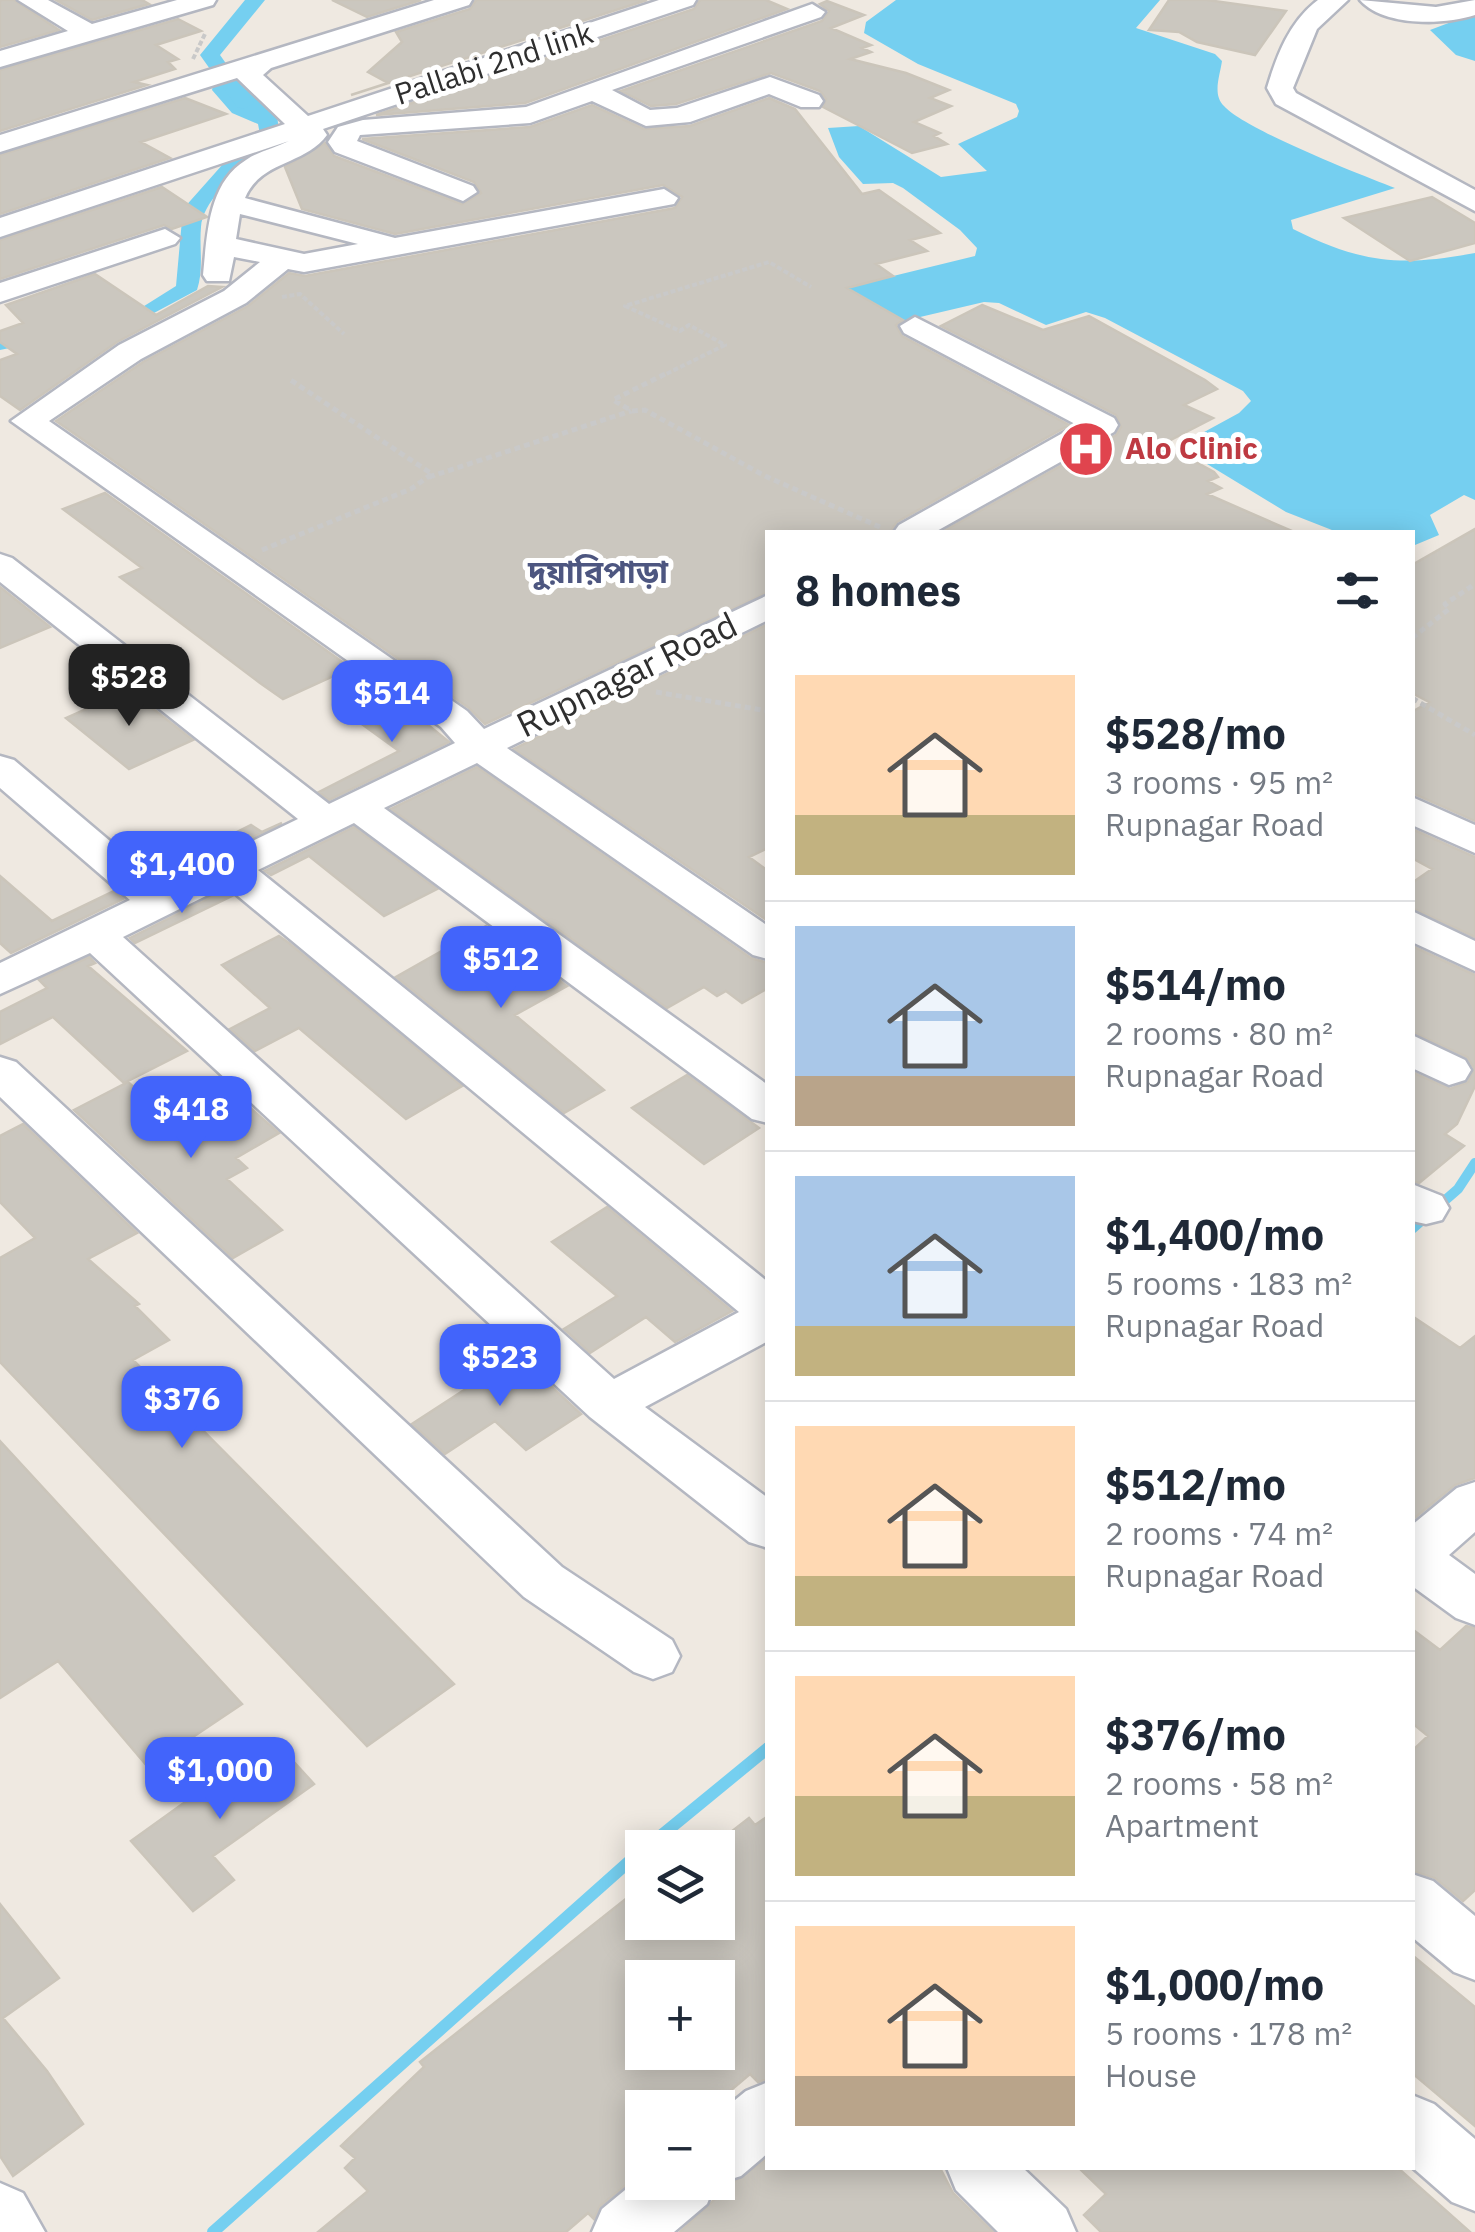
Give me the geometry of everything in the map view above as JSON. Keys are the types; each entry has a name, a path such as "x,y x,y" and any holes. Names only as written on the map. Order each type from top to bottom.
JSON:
{"street":[{"path":"30,0 88,32"},
{"path":"0,59 164,4 204,0"},
{"path":"414,0 281,41 253,61 248,75 310,125 348,133 383,123 530,115 812,12 781,0"},
{"path":"0,130 460,0"},
{"name":"Pallabi 2nd link","path":"310,125 684,0"},
{"path":"1372,0 1426,15 1460,13 1475,6"},
{"path":"1326,3 1288,61 1280,88 1285,98 1475,202"},
{"path":"525,54 646,118 680,116 770,85 810,101"},
{"path":"0,144 196,76"},
{"path":"225,161 254,133 243,118"},
{"path":"0,228 225,161 304,145 313,136 310,125"},
{"path":"348,133 342,142 345,146 463,192"},
{"path":"179,139 201,146 225,161"},
{"path":"225,161 230,203 220,227 217,287 233,298"},
{"path":"221,246 304,263 664,198"},
{"path":"230,203 395,246"},
{"path":"0,294 164,238"},
{"path":"282,259 233,298 130,352 27,422 454,720 482,748 765,944"},
{"path":"915,530 1102,425 997,373 916,326"},
{"path":"0,565 343,815 765,1106"},
{"name":"Rupnagar Road","path":"0,980 765,607"},
{"path":"0,768 159,903"},
{"path":"1415,810 1475,840"},
{"path":"231,868 765,1307"},
{"path":"1415,926 1474,958"},
{"path":"95,934 608,1404 765,1525"},
{"path":"0,1072 530,1570 594,1621 619,1631 653,1656"},
{"path":"608,1404 731,1341 765,1319"},
{"path":"1415,1553 1475,1502"},
{"path":"1415,1558 1475,1603"},
{"path":"1415,1903 1475,1953"},
{"path":"735,2140 765,2115"},
{"path":"1415,2128 1475,2180"},
{"path":"981,2170 1043,2232"},
{"path":"625,2232 663,2200"},
{"path":"0,2215 12,2232"}],"path":[{"path":"632,411 613,398 725,345 689,325 680,331 626,306 769,262 812,288"},
{"path":"233,298 241,302 300,294 344,334"},
{"path":"289,379 325,409 413,459 430,472 428,477"},
{"path":"228,562 338,520 428,477 645,410 765,476 887,530"},
{"path":"1415,636 1449,609 1445,604 1475,584"},
{"path":"624,675 660,694 765,711"},
{"path":"1415,700 1475,735"}],"water":[{"path":"896,0 1160,0 1136,28 1215,54 1222,61 1218,96 1236,116 1304,151 1395,188 1291,220 1293,229 1340,249 1381,259 1424,260 1475,253 1475,500 1464,495 1430,515 1439,535 1415,545 1415,530 1332,530 1286,512 1184,450 1184,443 1239,413 1251,401 1243,391 1105,318 1086,312 1046,325 999,303 984,302 886,325 840,289 975,256 977,248 960,230 903,188 893,183 863,184 839,157 828,128 859,126 941,177 987,171 958,144 1017,117 1019,111 1016,104 918,64 864,33 866,22"},
{"path":"1475,13 1475,61 1456,55 1430,30"},
{"path":"244,79 277,114 280,141 245,166 211,202 201,227 197,290 139,321 0,350 0,336 133,313 176,286 183,209 223,164 262,145 258,124 232,113 212,90 213,86"}],"building":[{"path":"0,0 14,0 59,30 0,47"},
{"path":"56,0 142,0 149,4 92,20"},
{"path":"332,0 421,0 367,17"},
{"path":"476,0 647,0 351,95 388,83 368,72 402,42 396,32 470,9"},
{"path":"700,0 766,0 787,9 525,103 376,115 694,9"},
{"path":"1169,0 1207,0 1286,11 1255,55 1197,42 1179,32 1149,30"},
{"path":"827,1 864,15 831,28 871,45 862,48 871,52 850,59 906,73 949,90 930,98 951,106 914,122 940,133 934,136 947,144 912,153 823,107 826,99 820,91 771,73 676,104 651,106 621,91 822,21 829,11 820,4"},
{"path":"178,19 201,31 156,45 178,59 168,62 175,69 134,82 147,85 0,131 0,70"},
{"path":"185,98 226,114 141,142 170,158 0,214 0,155"},
{"path":"769,98 795,109 862,194 879,190 940,233 910,240 927,251 876,264 893,276 847,288 903,320 896,325 902,336 1069,425 897,522 891,530 765,530 765,593 485,724 469,708 56,421 143,362 248,306 289,273 305,276 675,208 682,197 663,185 395,234 302,209 285,167 325,143 334,156 462,204 481,193 474,182 362,139 530,127 592,105 644,129 690,126"},
{"path":"162,187 207,217 172,229 164,225 0,279 0,240"},
{"path":"1432,197 1475,223 1475,243 1410,261 1344,218"},
{"path":"95,274 156,315 208,286 222,287 117,342 20,410 0,396 0,360 17,354 0,342 0,331 23,323 6,305"},
{"path":"982,305 1043,330 1089,316 1205,380 1217,389 1184,405 1213,418 1163,444 1214,472 1218,477 1208,481 1221,488 1207,494 1289,530 946,530 1116,435 1121,427 1116,415 941,326"},
{"path":"105,493 351,668 283,699 260,683 120,577 142,568 63,509"},
{"path":"1475,529 1475,821 1415,794 1415,710 1429,702 1415,695 1415,563"},
{"path":"0,587 50,627 0,648"},
{"path":"765,625 765,849 749,857 765,869 765,919 514,749"},
{"path":"129,690 193,740 129,769 66,718"},
{"path":"401,703 449,742 329,800 319,792 399,751 359,722"},
{"path":"477,767 751,958 765,962 765,990 742,1003 726,991 717,996 704,987 667,1008 391,809"},
{"path":"282,823 163,881 130,853 163,838 187,857 251,825 262,832"},
{"path":"354,827 437,889 384,916 309,856 271,875 265,871"},
{"path":"1415,830 1475,857 1475,937 1415,909 1415,881 1432,869 1415,860"},
{"path":"0,876 52,921 114,891 123,899 11,953 0,943"},
{"path":"225,890 232,896 135,943 130,938"},
{"path":"486,926 567,986 515,1015 604,1090 564,1113 396,977"},
{"path":"279,936 462,1086 406,1119 299,1028 255,1051 230,1029 270,1008 222,965"},
{"path":"1415,947 1475,975 1475,1086 1457,1124 1445,1134 1464,1146 1419,1183 1415,1182 1415,1073 1450,1089 1468,1082 1474,1068 1467,1057 1415,1033"},
{"path":"89,957 95,963 88,966 187,1051 124,1083 53,1017 0,1044 0,1012 47,988 39,980"},
{"path":"687,1075 759,1128 704,1164 632,1108"},
{"path":"128,1082 179,1129 238,1097 279,1133 236,1158 247,1168 227,1179 282,1230 233,1258 74,1110"},
{"path":"23,1124 137,1233 88,1259 139,1304 135,1306 169,1340 133,1360 454,1684 367,1746 0,1362 0,1258 35,1238 0,1202 0,1136"},
{"path":"607,1207 732,1311 675,1342 646,1317 590,1353 564,1329 617,1296 552,1242"},
{"path":"1415,1318 1460,1348 1475,1336 1475,1478 1455,1485 1415,1518"},
{"path":"518,1355 581,1414 526,1450 495,1421 445,1454 412,1424"},
{"path":"0,1441 242,1704 148,1767 58,1661 0,1698"},
{"path":"1466,1626 1475,1628 1475,1890 1463,1901 1435,1878 1415,1872 1415,1748 1428,1736 1415,1725 1415,1631 1440,1650"},
{"path":"273,1739 314,1784 213,1856 234,1880 193,1911 131,1841"},
{"path":"749,1818 755,1825 765,1818 765,2080 758,2082 750,2074 731,2090 625,2090 625,2186 600,2206 594,2219 588,2213 566,2232 318,2232 368,2191 345,2168 355,2158 341,2146 424,2067 420,2062 625,1899 625,1940 735,1940 734,1830"},
{"path":"0,1904 59,1978 3,2018 47,2071 83,2124 13,2176 0,2156"},
{"path":"1415,1957 1475,2007 1475,2126 1415,2076"},
{"path":"765,2160 765,2170 941,2170 953,2193 993,2232 680,2232 714,2200 735,2200 735,2181"},
{"path":"1081,2170 1400,2170 1470,2232 1101,2232 1084,2215 1106,2194"}],"waterway":[{"path":"244,103 210,55 255,0"},
{"path":"1415,1226 1458,1189 1475,1163"},
{"path":"668,1830 765,1750"},
{"path":"213,2232 625,1865"}],"place":[{"name":"Alo Clinic","path":"1086,449"}],"district":[{"name":"দুয়ারিপাড়া","path":"598,572"}]}
